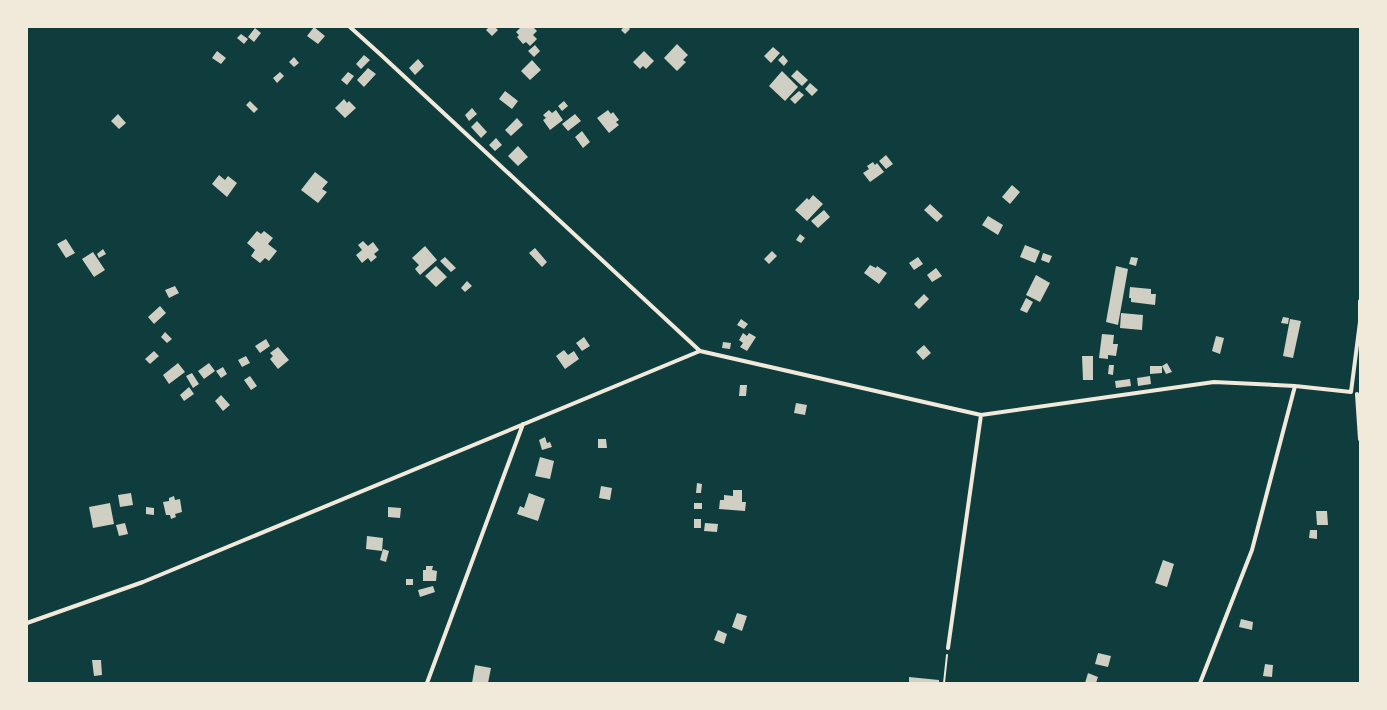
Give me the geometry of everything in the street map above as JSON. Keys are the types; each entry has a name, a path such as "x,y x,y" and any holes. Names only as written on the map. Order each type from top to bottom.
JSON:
{"street":[{"path":"350,27 700,351 981,415 1214,382 1295,386 1351,392 1358,394 1360,439"},
{"path":"1351,392 1360,322 1360,301"},
{"path":"27,623 142,582 700,351"},
{"path":"1200,683 1252,550 1295,386"},
{"path":"948,648 981,415"},
{"path":"426,683 523,424"}],"path":[{"path":"944,683 948,648"}],"building":[{"path":"314,27 325,36 318,44 307,36"},
{"path":"489,27 495,27 498,30 492,36 486,30"},
{"path":"521,27 533,27 537,31 533,35 537,39 530,46 526,42 523,44 517,37 519,35 516,32"},
{"path":"624,27 628,27 630,29 625,34 621,30"},
{"path":"255,28 261,33 254,42 248,37"},
{"path":"241,34 248,39 244,44 237,38"},
{"path":"677,44 688,55 683,60 686,62 677,71 664,58"},
{"path":"535,45 540,51 534,57 528,51"},
{"path":"773,47 780,53 771,63 764,56"},
{"path":"217,51 226,58 221,64 212,58"},
{"path":"644,51 654,61 646,69 643,66 640,69 633,62"},
{"path":"364,55 370,60 361,69 356,64"},
{"path":"783,55 788,61 784,66 778,60"},
{"path":"294,57 299,63 294,67 289,62"},
{"path":"418,59 424,66 415,75 409,68"},
{"path":"532,60 541,70 530,80 521,71"},
{"path":"368,68 376,74 364,87 357,80"},
{"path":"797,70 808,80 802,86 791,76"},
{"path":"782,71 798,87 785,101 769,86"},
{"path":"280,72 284,76 277,83 273,78"},
{"path":"348,72 354,76 347,85 341,80"},
{"path":"810,83 818,90 812,96 805,89"},
{"path":"505,91 518,101 512,109 499,99"},
{"path":"799,91 804,95 795,104 790,99"},
{"path":"344,99 347,103 349,101 356,108 345,118 335,108"},
{"path":"250,101 258,109 254,113 246,105"},
{"path":"564,101 568,106 562,111 558,106"},
{"path":"472,108 477,114 469,121 465,115"},
{"path":"549,110 552,113 556,110 563,120 550,130 543,120 546,118 543,115"},
{"path":"608,110 611,114 613,112 619,120 616,122 619,125 609,133 597,118"},
{"path":"118,114 126,123 119,129 111,121"},
{"path":"575,114 581,121 568,131 562,124"},
{"path":"517,118 523,125 511,136 505,130"},
{"path":"477,121 487,132 481,138 471,127"},
{"path":"582,131 590,142 583,148 575,137"},
{"path":"496,138 502,145 495,151 489,145"},
{"path":"518,146 528,157 518,166 508,156"},
{"path":"886,155 893,164 886,169 879,161"},
{"path":"873,162 875,165 877,163 884,172 870,182 863,173 869,169 867,166"},
{"path":"315,172 328,182 322,189 327,192 318,203 301,190"},
{"path":"219,175 225,180 228,176 237,183 227,197 212,184"},
{"path":"1012,185 1020,192 1010,204 1002,197"},
{"path":"813,195 823,204 807,221 795,210 807,198 809,200"},
{"path":"930,204 943,216 937,222 924,210"},
{"path":"824,210 830,217 818,228 811,221"},
{"path":"988,216 1003,225 998,235 982,225"},
{"path":"257,231 261,234 264,231 273,238 268,244 277,251 269,261 265,258 260,263 251,256 255,250 247,243"},
{"path":"800,234 805,238 801,243 796,240"},
{"path":"66,239 75,253 66,258 57,244"},
{"path":"363,241 368,246 373,242 379,250 374,254 377,257 371,262 368,258 362,263 356,255 362,250 358,245"},
{"path":"1025,245 1040,251 1035,263 1020,257"},
{"path":"425,246 437,260 420,275 415,269 419,265 412,258"},
{"path":"535,248 547,262 542,267 529,253"},
{"path":"103,249 106,254 99,258 97,254"},
{"path":"772,251 777,256 769,264 764,259"},
{"path":"93,252 105,270 94,277 82,259"},
{"path":"1043,253 1052,256 1049,263 1041,260"},
{"path":"445,257 456,268 451,272 440,261"},
{"path":"918,257 923,264 914,270 909,263"},
{"path":"1131,257 1138,258 1136,266 1129,264"},
{"path":"870,265 876,268 877,266 887,273 879,284 864,273"},
{"path":"436,266 447,277 436,287 425,276"},
{"path":"1116,266 1128,269 1118,325 1106,322"},
{"path":"936,268 942,276 932,282 927,275"},
{"path":"1036,275 1050,283 1040,302 1026,295"},
{"path":"467,281 472,286 465,292 461,288"},
{"path":"175,286 179,293 169,298 165,290"},
{"path":"1130,287 1151,289 1151,294 1156,294 1155,305 1131,302 1131,298 1129,298"},
{"path":"924,294 929,299 919,309 914,304"},
{"path":"1026,298 1033,302 1027,313 1020,310"},
{"path":"160,306 166,313 154,324 148,317"},
{"path":"1121,313 1143,315 1142,330 1120,328"},
{"path":"1283,317 1289,318 1288,324 1281,323"},
{"path":"741,319 748,324 744,329 737,325"},
{"path":"1290,319 1301,321 1293,358 1283,356"},
{"path":"165,332 172,339 167,343 161,337"},
{"path":"743,333 747,336 749,333 756,337 747,351 740,347 743,343 739,340"},
{"path":"1102,334 1114,335 1113,344 1118,344 1116,356 1108,355 1108,359 1099,358"},
{"path":"1216,336 1224,338 1220,354 1212,351"},
{"path":"584,337 590,346 582,351 576,343"},
{"path":"266,339 270,346 260,353 255,346"},
{"path":"723,342 731,343 730,349 722,348"},
{"path":"924,345 931,353 923,360 916,352"},
{"path":"278,347 289,360 278,369 270,359 273,356 270,353"},
{"path":"564,350 568,355 574,351 579,359 565,369 556,356"},
{"path":"154,351 159,356 150,364 145,359"},
{"path":"246,356 250,363 242,367 238,360"},
{"path":"1082,356 1093,356 1093,380 1083,380"},
{"path":"178,363 185,372 169,384 163,375"},
{"path":"209,363 215,371 204,379 198,371"},
{"path":"1167,363 1172,372 1166,374 1162,366"},
{"path":"1109,365 1114,365 1113,375 1108,374"},
{"path":"1150,366 1162,366 1162,373 1150,374"},
{"path":"223,367 227,374 221,378 216,371"},
{"path":"192,373 199,384 193,388 186,376"},
{"path":"250,376 257,386 251,390 244,380"},
{"path":"1150,376 1151,384 1138,386 1137,378"},
{"path":"1130,379 1131,386 1116,388 1115,381"},
{"path":"740,385 747,385 746,396 739,396"},
{"path":"189,387 194,394 184,401 180,395"},
{"path":"221,395 230,405 223,411 215,401"},
{"path":"796,403 807,405 805,415 794,413"},
{"path":"545,437 547,443 550,442 552,447 542,450 539,440"},
{"path":"598,439 606,439 607,448 598,448"},
{"path":"540,457 554,461 550,479 535,476"},
{"path":"697,483 702,484 701,493 696,493"},
{"path":"601,486 612,488 610,500 599,498"},
{"path":"733,490 742,490 742,502 746,502 745,511 719,509 720,500 724,500 724,495 733,496"},
{"path":"131,493 133,505 120,507 118,495"},
{"path":"529,493 545,499 538,521 517,514 520,506 524,508"},
{"path":"174,496 175,500 180,499 182,512 175,514 176,517 171,519 170,515 166,515 163,502 169,501 169,498"},
{"path":"110,503 114,524 93,528 89,507"},
{"path":"694,503 702,503 702,509 694,509"},
{"path":"146,507 154,508 154,515 146,514"},
{"path":"388,507 401,508 400,518 388,517"},
{"path":"1316,511 1327,511 1328,525 1317,525"},
{"path":"694,519 701,519 701,528 694,528"},
{"path":"125,523 128,534 119,536 116,525"},
{"path":"705,523 718,524 717,532 704,531"},
{"path":"1310,530 1317,530 1317,539 1309,538"},
{"path":"367,536 383,538 382,551 366,549"},
{"path":"383,549 389,551 386,562 380,560"},
{"path":"1163,560 1174,564 1167,587 1155,583"},
{"path":"426,566 433,566 432,570 437,571 436,581 423,581 423,570 426,570"},
{"path":"406,579 413,579 413,585 406,585"},
{"path":"433,586 435,592 420,597 418,590"},
{"path":"737,613 747,616 742,631 732,627"},
{"path":"1241,619 1253,622 1252,630 1239,627"},
{"path":"718,630 727,634 724,644 714,640"},
{"path":"1098,653 1111,656 1108,667 1095,664"},
{"path":"92,660 101,660 102,675 94,676"},
{"path":"1265,664 1273,665 1272,677 1263,676"},
{"path":"475,665 491,668 488,683 472,683"},
{"path":"1088,673 1098,677 1096,683 1085,683"},
{"path":"909,677 939,680 939,683 909,683"}]}
